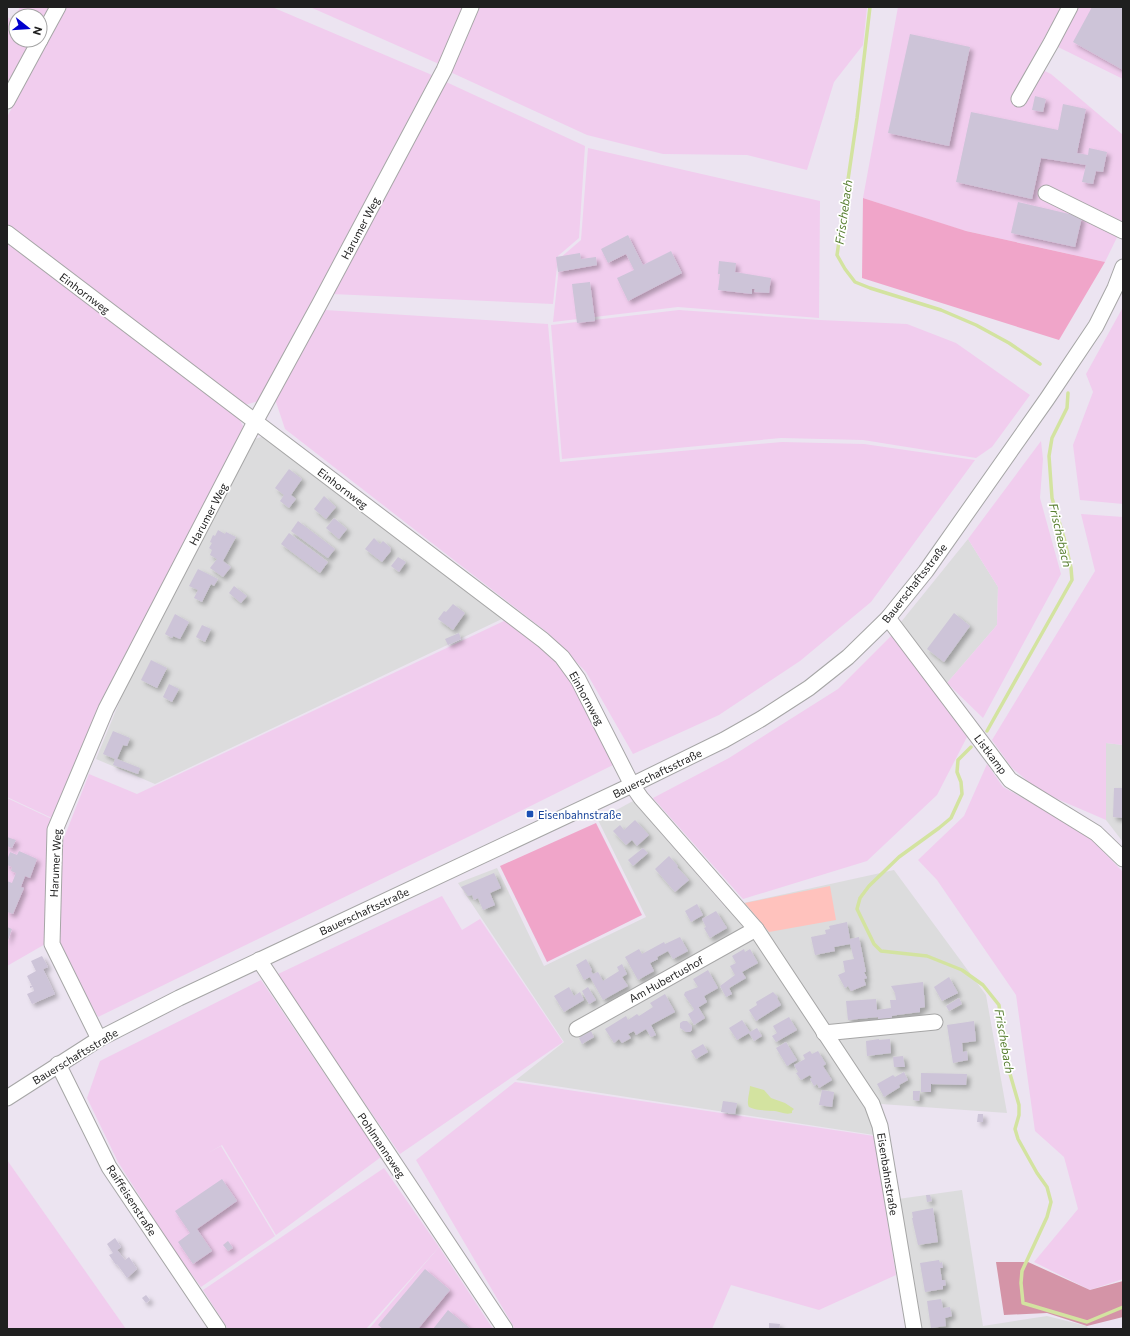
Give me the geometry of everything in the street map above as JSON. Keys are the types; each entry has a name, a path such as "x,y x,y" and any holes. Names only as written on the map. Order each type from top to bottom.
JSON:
{"street":[{"path":"48,25 58,7"},
{"name":"Harumer Weg","path":"100,1039 52,944 55,830 106,709 256,422 444,70 471,7"},
{"path":"1019,100 1052,43 1070,7"},
{"path":"7,101 36,48"},
{"path":"1046,192 1123,231"},
{"name":"Einhornweg","path":"7,233 543,640 562,657 578,678 632,785"},
{"name":"Bauerschaftsstraße","path":"7,1098 58,1064 100,1039 179,998 632,785 724,740 762,719 815,683 848,657 888,618 926,571 1047,399 1096,326 1115,288 1123,266"},
{"name":"Listkamp","path":"888,618 1010,780 1096,833 1123,859"},
{"name":"Eisenbahnstraße","path":"632,785 641,798 756,929 872,1104 880,1126 914,1329"},
{"name":"Am Hubertushof","path":"577,1029 756,929"},
{"name":"Pohlmannsweg","path":"259,960 505,1329"},
{"path":"824,1033 935,1022"},
{"name":"Raiffeisenstraße","path":"58,1064 109,1167 218,1329"}],"shaded area":[{"path":"51,7 48,12 48,8 19,8"},
{"path":"67,7 272,7 432,75 259,401 245,405 7,226 7,117 45,48 48,48 48,42"},
{"path":"310,7 464,7 439,64"},
{"path":"476,7 867,7 863,45 834,82 807,170 747,155 663,154 587,135 448,71"},
{"path":"898,7 1061,7 1030,64 1051,74 1123,135 1123,225 1105,262 962,230 863,198"},
{"path":"1078,7 1123,7 1123,79 1058,47"},
{"path":"7,17 8,48 28,48 7,86"},
{"path":"444,81 585,146 579,238 558,256 553,304 332,294"},
{"path":"588,148 820,201 819,318 678,307 553,322 560,258 581,240"},
{"path":"863,198 966,231 1105,262 1059,340 862,278"},
{"path":"7,242 236,413 243,426 238,441 117,670 54,819 7,797"},
{"path":"1123,307 1123,504 1080,500 1073,445 1093,392 1086,374"},
{"path":"325,310 548,324 560,462 782,442 864,444 975,460 871,602 800,661 719,715 633,754 586,672 548,633 285,429 275,399"},
{"path":"679,310 820,320 907,324 956,343 1030,395 992,447 976,458 863,440 781,438 562,459 551,325"},
{"path":"265,436 504,618 155,784 96,759 130,676 254,439"},
{"path":"1041,441 1043,459 1040,498 1061,574 983,718 947,683 997,625 998,587 968,539"},
{"path":"1081,514 1123,517 1123,745 1106,743 1106,820 1041,792 1012,768 992,740 1095,571"},
{"path":"968,539 998,587 997,625 947,683 901,622"},
{"path":"506,620 549,653 571,681 613,765 98,1017 58,943 62,843 89,774 137,794"},
{"path":"892,635 967,737 937,795 867,861 743,899 653,798 729,758 838,689"},
{"path":"1106,743 1123,745 1123,842 1106,820"},
{"path":"987,764 1003,787 1084,832 1123,872 1123,1279 1090,1290 1034,1262 1078,1209 1064,1157 1035,1131 1016,995 937,880 918,860 964,816"},
{"path":"7,798 54,820 47,943 7,966"},
{"path":"633,801 725,907 894,870 986,995 1007,1113 867,1103 874,1135 516,1080 564,1042 458,883 497,868 544,966 646,917 598,820"},
{"path":"596,823 642,915 547,962 500,866"},
{"path":"830,886 836,920 769,932 745,903"},
{"path":"442,896 462,930 480,919 563,1042 400,1154 276,975"},
{"path":"261,980 381,1157 276,1235 222,1145 208,1153 221,1146 275,1236 201,1287 175,1252 118,1162 87,1098 100,1061"},
{"path":"515,1082 874,1136 896,1275 819,1310 731,1285 712,1329 515,1329 416,1160"},
{"path":"750,1086 764,1090 771,1098 785,1103 794,1109 792,1113 785,1114 749,1107 748,1100"},
{"path":"7,1160 126,1329 7,1329"},
{"path":"384,1168 439,1247 366,1329 228,1329 203,1290"},
{"path":"962,1190 983,1326 1047,1316 1087,1326 1088,1329 921,1329 898,1199"},
{"path":"439,1247 493,1329 369,1329"},
{"path":"996,1262 1028,1262 1090,1290 1123,1281 1123,1317 1087,1326 1047,1313 1004,1315"}],"building":[{"path":"1092,7 1123,7 1123,70 1073,42"},
{"path":"910,34 970,47 949,146 888,133"},
{"path":"1035,96 1046,99 1043,112 1032,110"},
{"path":"1063,104 1086,109 1077,153 1088,155 1089,148 1107,152 1103,172 1096,171 1093,184 1082,182 1086,165 1041,158 1032,199 956,182 971,112 1058,130"},
{"path":"1018,202 1082,217 1075,247 1011,233"},
{"path":"628,235 643,265 671,251 682,273 628,301 617,278 634,270 626,254 608,263 601,249"},
{"path":"580,253 581,259 596,257 597,265 558,272 556,257"},
{"path":"719,261 736,263 735,272 771,278 769,293 754,292 755,289 752,289 752,294 718,290 720,274 718,274"},
{"path":"590,282 595,321 577,323 572,284"},
{"path":"289,469 302,479 291,495 296,499 289,508 280,501 284,495 275,488"},
{"path":"324,496 336,507 326,519 314,509"},
{"path":"334,518 347,529 339,539 326,528"},
{"path":"298,521 335,549 328,558 291,531"},
{"path":"218,530 236,537 223,561 231,567 223,577 210,568 217,559 210,555 212,550 209,548 212,543 210,542 213,535 215,536"},
{"path":"289,533 328,562 320,573 281,544"},
{"path":"374,538 380,544 383,541 391,548 391,551 382,562 365,549"},
{"path":"398,557 406,562 399,572 391,566"},
{"path":"198,569 218,579 214,586 211,584 202,602 194,598 198,590 189,586"},
{"path":"234,586 247,596 241,603 229,593"},
{"path":"453,604 465,613 453,630 438,619 444,611 446,612"},
{"path":"954,613 970,626 944,662 927,649"},
{"path":"175,614 189,622 180,639 173,636 172,638 165,634"},
{"path":"202,625 211,629 205,642 196,637"},
{"path":"459,633 461,639 448,645 445,639"},
{"path":"151,660 167,668 157,688 141,680"},
{"path":"169,684 179,689 172,702 163,697"},
{"path":"113,731 130,738 127,746 123,745 117,759 140,768 138,774 113,765 115,759 103,754"},
{"path":"1114,788 1123,788 1123,818 1113,817"},
{"path":"635,820 649,835 637,846 632,840 626,845 613,831 620,825 624,830"},
{"path":"7,837 16,840 12,848 7,846"},
{"path":"643,848 648,853 633,866 628,860"},
{"path":"19,851 37,859 30,878 25,876 21,887 24,888 13,914 7,912 7,881 12,883 16,873 11,871 12,867 7,865 7,860 10,852 17,855"},
{"path":"669,856 689,880 675,892 655,869"},
{"path":"494,873 501,888 490,893 495,905 483,910 478,898 474,900 472,895 468,896 461,887"},
{"path":"697,904 703,915 691,922 685,911"},
{"path":"716,911 727,928 710,938 704,928 706,927 702,919"},
{"path":"847,922 850,939 859,937 866,972 864,972 867,978 864,979 866,985 851,991 848,986 845,988 838,975 845,972 843,961 854,959 850,944 834,947 835,951 815,955 811,937 826,934 825,930 830,929 829,926"},
{"path":"7,927 12,929 7,943"},
{"path":"680,937 688,951 673,959 668,951 657,957 658,959 650,963 654,971 638,980 625,957 639,949 642,954 664,942 665,944"},
{"path":"744,949 745,952 750,949 758,963 742,972 746,978 729,988 732,994 726,997 720,986 735,975 730,966 736,963 732,956"},
{"path":"42,956 48,967 43,969 55,994 32,1004 27,994 34,991 33,987 30,988 30,986 32,986 27,976 36,971 31,961"},
{"path":"586,959 593,974 598,972 603,981 619,971 617,967 622,964 627,974 622,977 628,986 603,1000 590,977 584,980 576,965"},
{"path":"708,970 718,988 704,996 707,1002 699,1008 705,1018 694,1025 688,1014 694,1009 684,995 685,992 698,987 693,979"},
{"path":"949,977 958,993 942,1001 934,987"},
{"path":"923,982 925,1007 920,1008 920,1012 892,1016 892,1018 878,1019 878,1017 848,1020 846,1001 876,999 877,1010 891,1008 890,1000 896,1000 895,993 891,986"},
{"path":"569,987 574,996 580,992 584,1000 564,1012 554,996"},
{"path":"588,987 596,1000 589,1004 582,991"},
{"path":"773,992 778,997 777,998 781,1005 756,1021 749,1010 757,1005 756,1002"},
{"path":"665,994 675,1012 651,1025 656,1035 651,1037 646,1029 636,1035 634,1031 628,1034 631,1038 622,1043 619,1039 614,1043 605,1029 626,1016 628,1020 637,1014 639,1016 653,1007 650,1003"},
{"path":"959,998 962,1004 949,1011 946,1006"},
{"path":"789,1017 797,1030 776,1042 772,1036 777,1033 773,1026"},
{"path":"742,1020 750,1032 757,1028 762,1036 754,1041 749,1033 737,1040 729,1028"},
{"path":"687,1021 692,1026 692,1030 690,1032 686,1032 680,1028 680,1023"},
{"path":"974,1021 976,1041 962,1043 963,1052 967,1051 968,1060 953,1063 947,1025"},
{"path":"591,1031 594,1037 582,1044 579,1038"},
{"path":"890,1039 891,1053 867,1056 866,1041"},
{"path":"786,1042 797,1060 787,1066 776,1048"},
{"path":"703,1044 708,1052 696,1059 691,1051"},
{"path":"810,1051 812,1054 818,1051 826,1064 823,1066 832,1080 819,1088 817,1084 814,1086 810,1079 812,1078 810,1075 801,1080 796,1073 798,1072 794,1065 805,1059 803,1055"},
{"path":"903,1056 905,1067 894,1067 893,1057"},
{"path":"904,1072 908,1080 884,1097 877,1084 893,1075 895,1077"},
{"path":"921,1073 967,1074 966,1085 931,1084 931,1092 921,1092"},
{"path":"822,1090 834,1092 832,1107 819,1105"},
{"path":"913,1091 920,1091 919,1101 913,1100"},
{"path":"723,1101 737,1103 735,1114 721,1112"},
{"path":"978,1114 983,1114 983,1122 977,1122"},
{"path":"222,1179 237,1201 197,1229 212,1251 193,1264 178,1242 190,1233 175,1211"},
{"path":"926,1195 930,1195 932,1201 927,1202"},
{"path":"933,1208 938,1242 918,1245 912,1212"},
{"path":"115,1238 121,1247 117,1250 125,1260 129,1257 137,1269 127,1278 109,1255 113,1253 107,1244"},
{"path":"228,1241 233,1248 228,1251 223,1245"},
{"path":"939,1260 940,1263 942,1262 943,1268 940,1268 942,1280 945,1280 946,1285 943,1286 943,1289 925,1292 920,1263"},
{"path":"425,1269 450,1290 418,1329 383,1329 378,1325"},
{"path":"146,1295 150,1300 146,1303 142,1298"},
{"path":"941,1299 943,1308 950,1307 952,1316 945,1318 946,1326 931,1328 927,1301"},
{"path":"448,1310 460,1320 471,1329 433,1329"},
{"path":"769,1323 780,1324 779,1329 769,1329"}],"waterway":[{"name":"Frischebach","path":"870,7 857,118 837,255 855,282 941,310 976,325 1009,343 1040,364"},
{"name":"Frischebach","path":"987,731 1072,580 1071,568 1064,538 1052,498 1049,456 1052,438 1067,408 1068,393"},
{"name":"Frischebach","path":"971,747 958,760 957,772 961,782 962,794 951,818 899,857 869,886 860,898 857,909 874,944 881,951 927,956 962,970 983,985 999,1005 1006,1060 1019,1105 1019,1115 1015,1129 1018,1139 1037,1173 1047,1187 1051,1202 1047,1217 1022,1271 1021,1283 1023,1303 1087,1322 1123,1307"}],"place":[{"name":"Eisenbahnstraße","path":"530,814"}]}
